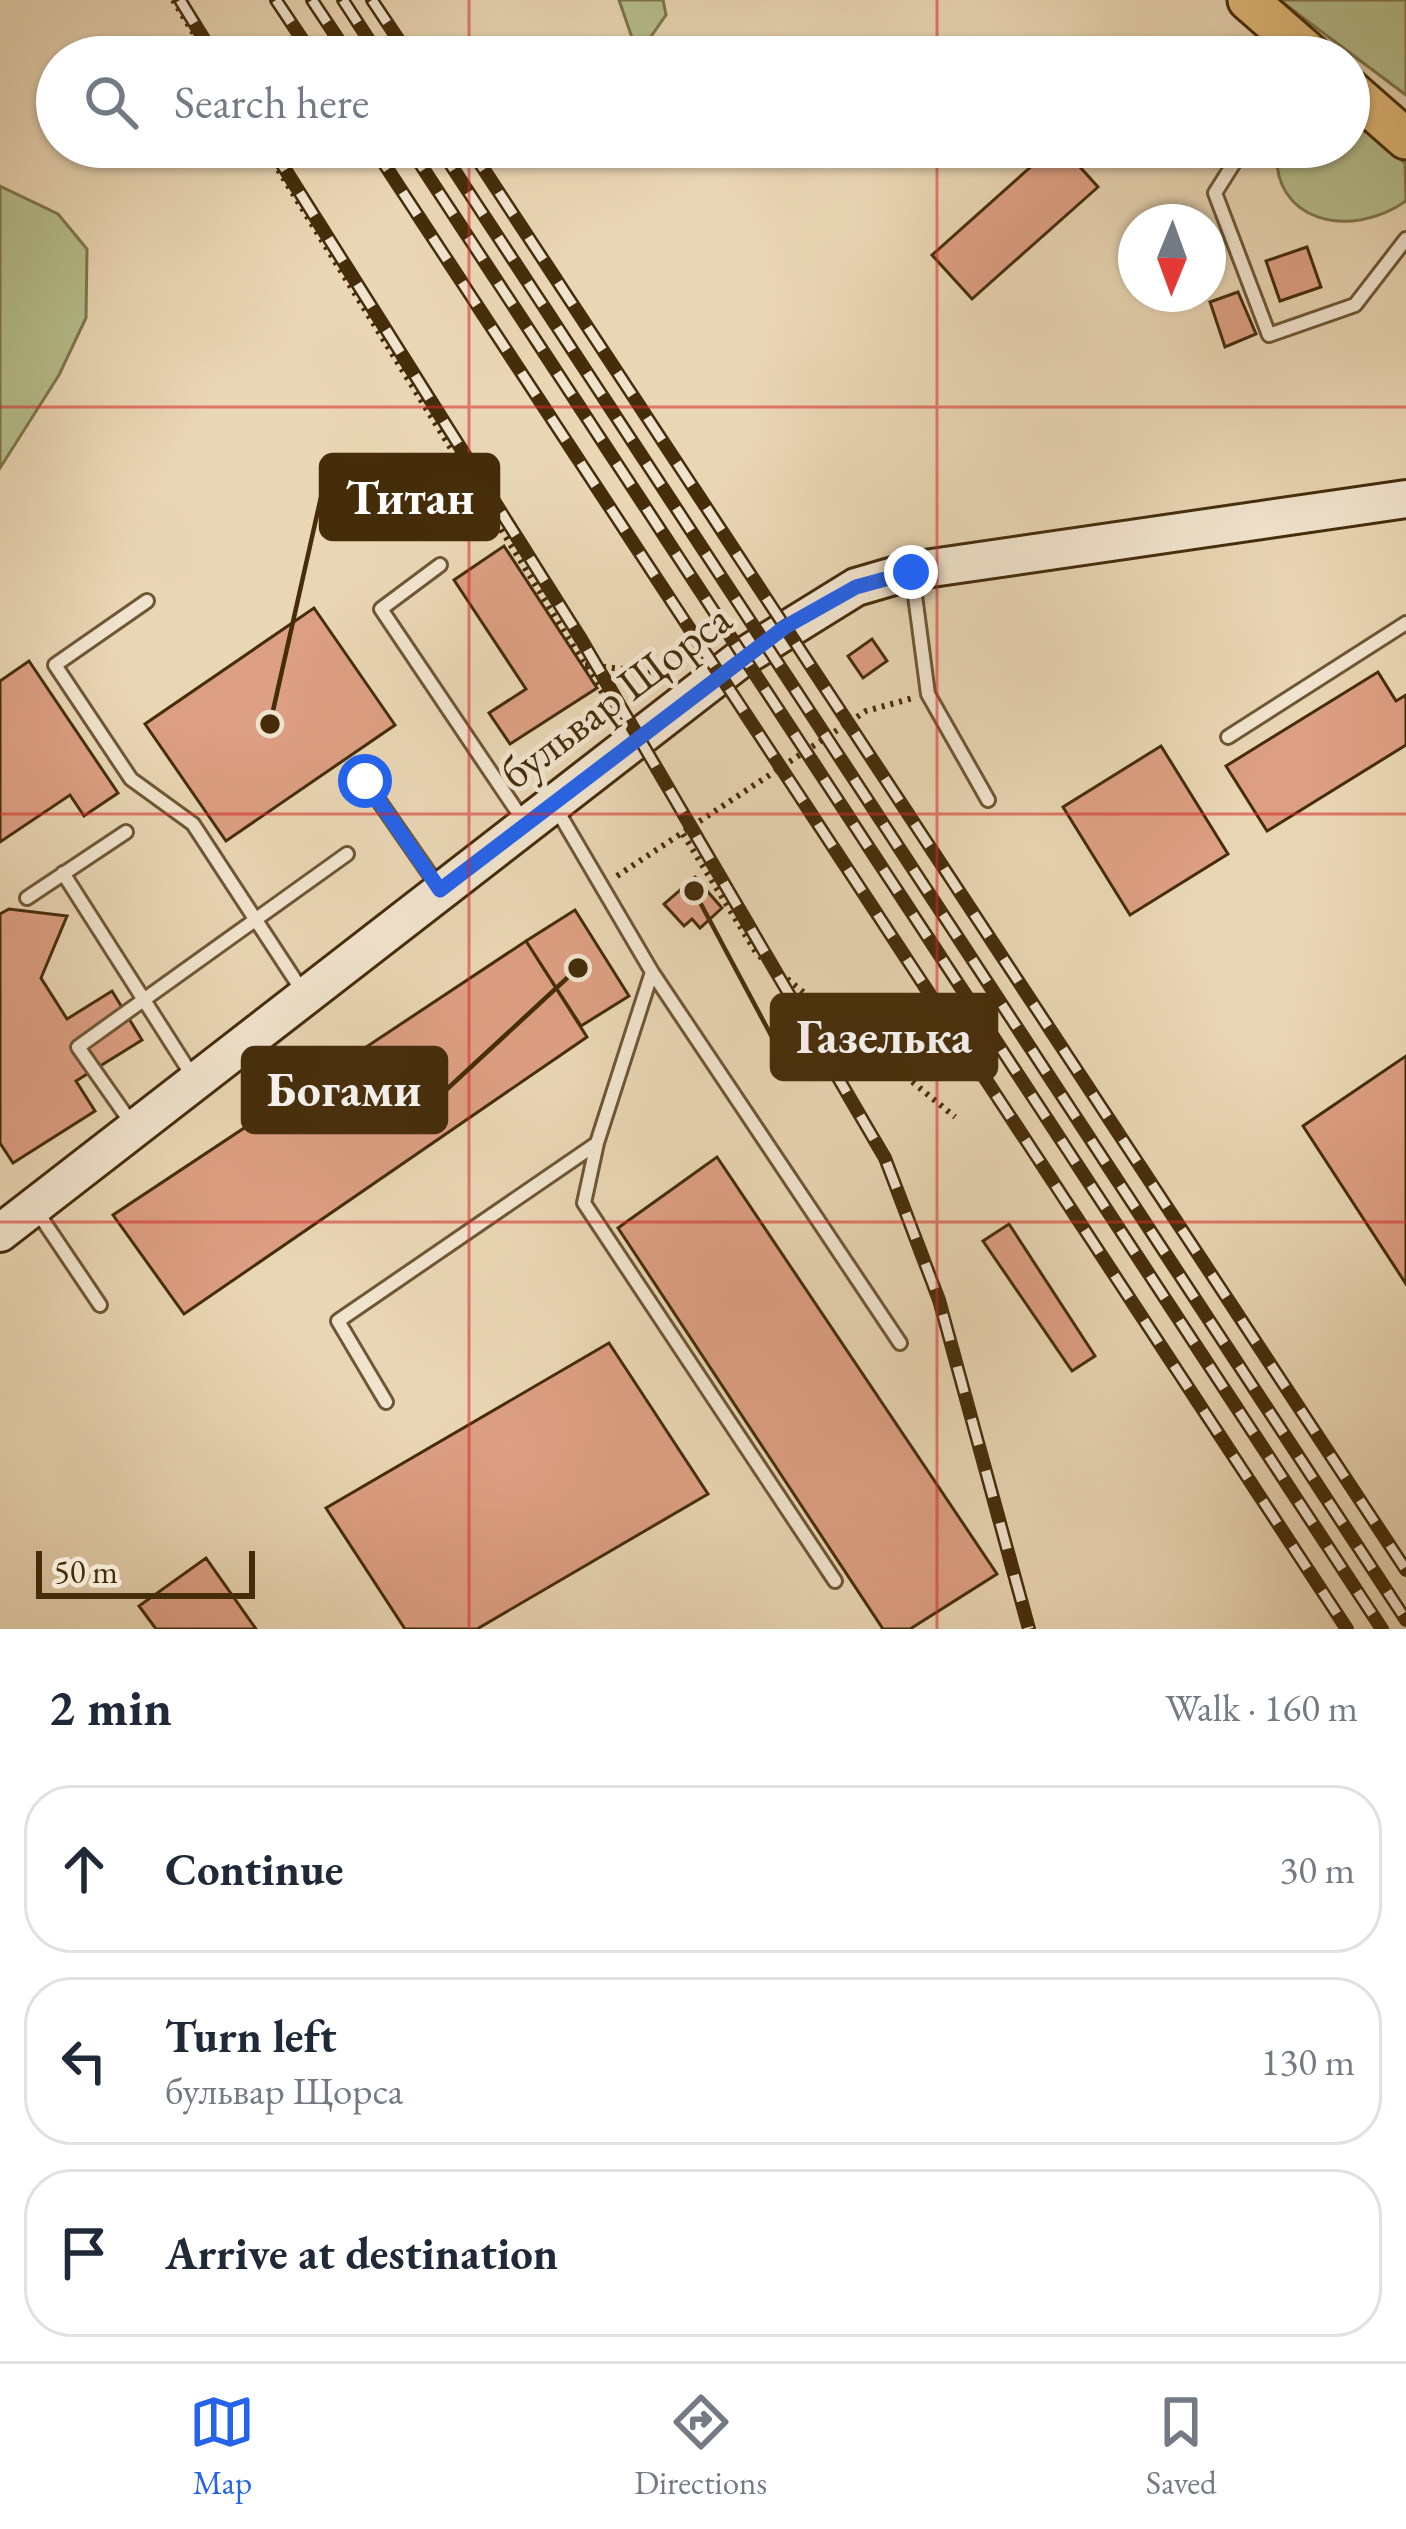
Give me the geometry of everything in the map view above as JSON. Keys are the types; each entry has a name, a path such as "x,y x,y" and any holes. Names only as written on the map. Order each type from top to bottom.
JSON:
{"main road":[{"path":"1248,0 1286,36"},
{"path":"1370,107 1406,139"},
{"name":"бульвар Щорса","path":"0,1233 719,675 785,627 856,587 911,572 1406,499"}],"lane":[{"path":"1231,168 1215,193 1269,335 1355,305 1406,239"},
{"path":"440,565 381,609 540,814 602,885 652,972 900,1343"},
{"path":"911,572 928,694 988,800"},
{"path":"147,601 55,665 131,779 193,824 305,995"},
{"path":"1228,737 1406,623"},
{"path":"365,781 440,890"},
{"path":"26,898 125,832"},
{"path":"135,1127 78,1047 346,854"},
{"path":"63,873 195,1080"},
{"path":"652,972 597,1143 584,1203 835,1580"},
{"path":"386,1402 338,1321 597,1143"},
{"path":"34,1207 100,1305"}],"path":[{"path":"173,0 195,36"},
{"path":"277,168 632,742"},
{"path":"585,665 719,675"},
{"path":"602,885 866,711 928,694"},
{"path":"683,834 758,955 955,1117"}],"green space":[{"path":"619,0 663,0 666,15 651,36 631,36"},
{"path":"1406,0 1406,95 1370,68 1370,36 1327,36 1282,2"},
{"path":"1370,135 1405,163 1406,201 1362,220 1318,217 1286,193 1278,168 1370,168"},
{"path":"0,186 58,214 87,249 86,318 59,375 0,468"}],"building":[{"path":"1029,168 1081,168 1098,187 972,299 932,255"},
{"path":"1307,247 1321,287 1280,301 1266,261"},
{"path":"1238,292 1256,334 1225,347 1213,312 1226,312 1226,296"},
{"path":"504,546 597,688 510,744 489,713 526,689 454,580"},
{"path":"314,608 395,725 226,841 145,724"},
{"path":"872,639 887,661 863,678 848,656"},
{"path":"29,661 118,793 84,816 70,795 0,842 0,681"},
{"path":"1378,672 1396,701 1406,695 1406,745 1267,831 1226,766"},
{"path":"1161,746 1228,854 1130,915 1063,807"},
{"path":"695,877 722,908 700,928 692,919 684,926 664,904"},
{"path":"9,909 67,916 41,978 67,1019 112,991 142,1040 76,1081 95,1111 13,1163 0,1143 0,914"},
{"path":"575,910 629,996 581,1026 526,941"},
{"path":"526,941 587,1037 184,1314 113,1215"},
{"path":"1406,1056 1406,1284 1303,1126"},
{"path":"717,1157 997,1574 910,1629 883,1629 618,1228"},
{"path":"1009,1224 1095,1356 1072,1371 983,1241"},
{"path":"609,1343 708,1494 477,1629 405,1629 326,1508"},
{"path":"206,1558 256,1629 156,1629 139,1606"}],"railway":[{"path":"180,0 202,36"},
{"path":"276,0 300,36"},
{"path":"312,0 336,36"},
{"path":"343,0 366,36"},
{"path":"372,0 396,36"},
{"path":"284,168 581,639 885,1158 939,1300 1029,1629"},
{"path":"387,168 1347,1629"},
{"path":"423,168 1382,1629"},
{"path":"453,168 1406,1620"},
{"path":"483,168 1406,1570"}],"place":[{"name":"Титан","path":"270,724"},
{"name":"Газелька","path":"694,891"},
{"name":"Богами","path":"578,968"}],"route":[{"path":"365,781 440,890 742,656 856,587 911,572"}]}
